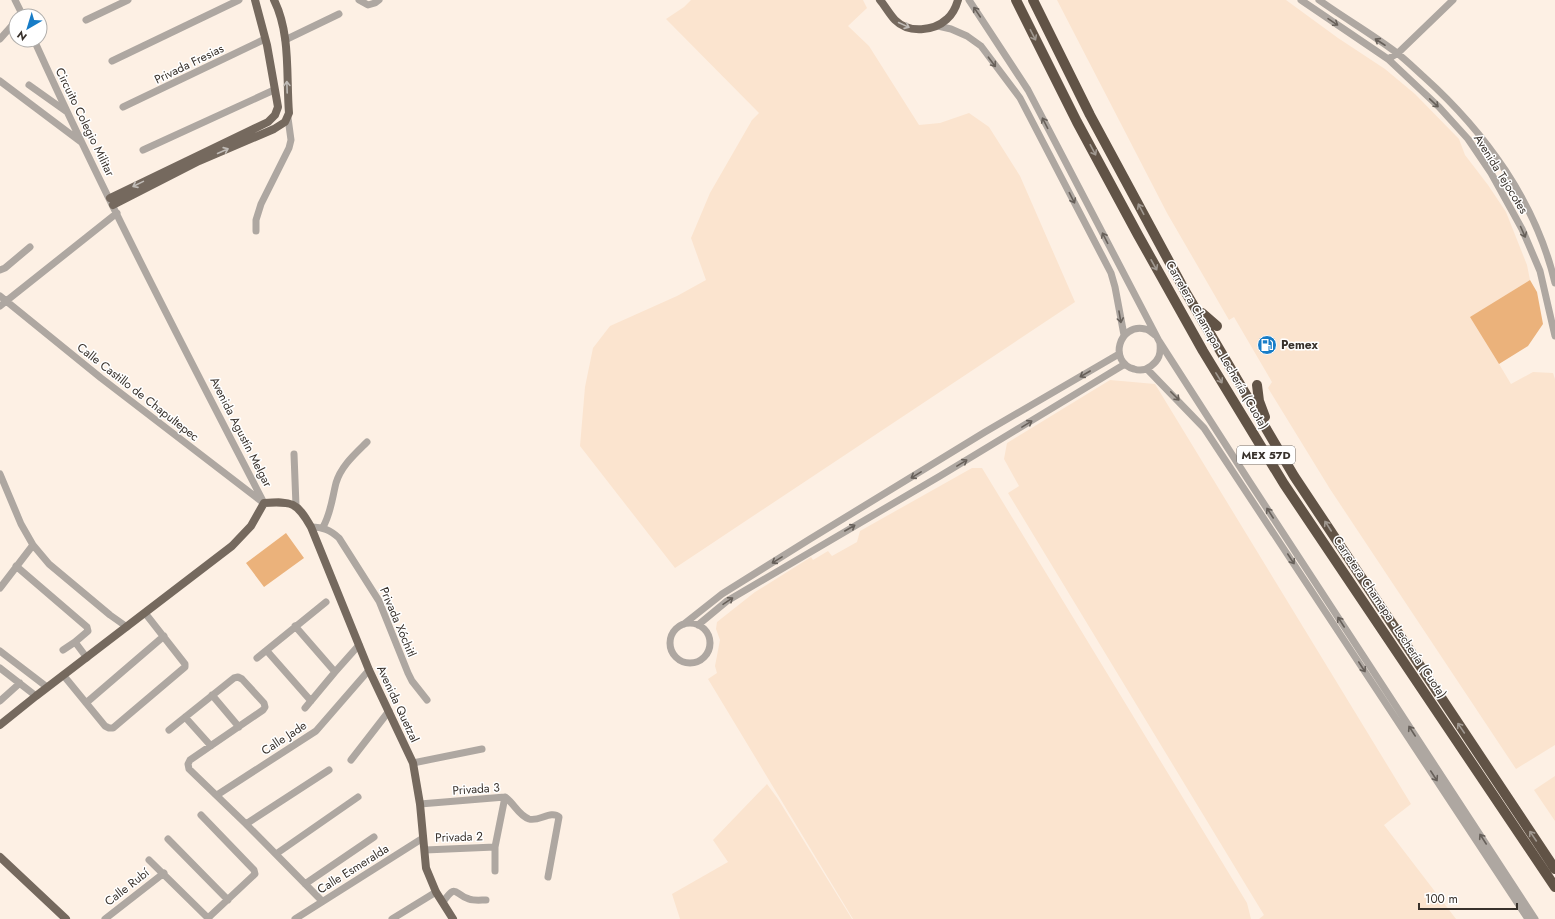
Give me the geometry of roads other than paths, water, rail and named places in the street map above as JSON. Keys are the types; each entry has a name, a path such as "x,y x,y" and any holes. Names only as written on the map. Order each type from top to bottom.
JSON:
{"highway":[{"name":"Carretera Chamapa - Lechería (Cuota)","path":"1016,0 1081,128 1138,235 1203,351 1284,484 1555,887"},
{"name":"Carretera Chamapa - Lechería (Cuota)","path":"1033,0 1090,115 1185,291 1294,476 1555,869"},
{"path":"1185,291 1203,314 1217,326"},
{"path":"1257,385 1259,401 1263,414 1282,448 1294,476"}],"main road":[{"path":"111,201 268,122 273,117 277,109 265,39 255,0"},
{"path":"198,158 286,118 285,40 279,10 274,0"},
{"path":"880,0 896,20 904,27 917,29 938,26 948,18 954,10 958,0"},
{"path":"264,503 288,502 296,506"},
{"name":"Avenida Agustín Melgar","path":"0,725 232,546 251,526 264,503"},
{"name":"Avenida Quetzal","path":"296,506 304,515 311,527 369,670 413,763 420,804 426,868 436,892 453,919"},
{"path":"0,857 66,919"}],"street":[{"path":"86,20 128,0"},
{"path":"112,61 239,0"},
{"path":"359,0 368,6 379,0"},
{"path":"969,0 1028,90 1158,338 1249,481 1535,919"},
{"name":"Avenida Tejocotes","path":"1301,0 1388,59 1439,107 1468,139 1491,173 1522,229 1540,271 1555,336"},
{"name":"Avenida Tejocotes","path":"1319,0 1398,53 1443,94 1470,122 1506,172 1530,214 1552,272 1555,284"},
{"path":"1388,59 1398,53 1453,0"},
{"path":"285,40 339,14"},
{"path":"938,26 951,29 967,36 981,46 1020,98 1111,273 1124,335"},
{"path":"0,39 8,30"},
{"name":"Privada Fresias","path":"123,108 265,39"},
{"name":"Circuito Colegio Militar","path":"38,48 67,112 117,213"},
{"path":"0,81 82,143"},
{"path":"29,85 67,112"},
{"path":"143,150 274,90"},
{"path":"256,231 256,220 261,204 289,148 291,140 283,108 277,109"},
{"path":"273,117 276,122 286,118"},
{"path":"2,301 117,213"},
{"name":"Avenida Agustín Melgar","path":"117,213 264,503"},
{"path":"1516,218 1530,214"},
{"path":"0,270 5,268 30,247"},
{"name":"Calle Castillo de Chapultepec","path":"2,301 264,503"},
{"path":"1134,328 1146,328 1158,338 1161,352 1156,362 1147,369 1132,369 1125,364 1119,354 1119,344 1124,335 1134,328"},
{"path":"698,624 706,631 710,642 708,652 700,660 689,663 678,660 671,651 670,640 675,630 722,594 984,432 1119,354"},
{"path":"684,624 698,624 727,601 940,476 1125,364"},
{"path":"1147,369 1204,428 1528,919"},
{"path":"311,527 323,527 329,518 336,482 341,470 367,442"},
{"path":"294,454 296,506"},
{"path":"0,474 21,524 33,545 49,564 110,615 127,627"},
{"name":"Privada Xóchitl","path":"323,527 339,538 372,589 379,601 412,682 427,700"},
{"path":"0,588 33,545"},
{"path":"16,566 87,627 88,631 86,634 63,650"},
{"path":"257,658 326,602"},
{"path":"64,676 105,726 113,728 184,669 185,664 145,613"},
{"path":"295,626 334,672"},
{"path":"86,703 164,636"},
{"path":"75,642 87,658"},
{"path":"305,708 334,672 359,645"},
{"path":"0,651 48,687"},
{"path":"266,651 311,701"},
{"path":"0,668 36,696"},
{"name":"Calle Jade","path":"217,795 316,732 369,670"},
{"path":"169,730 234,678 238,677 242,679 264,703 264,710 190,760 188,764 189,769 217,795 322,901"},
{"path":"0,701 20,684"},
{"path":"212,695 240,727"},
{"path":"351,760 389,711"},
{"path":"185,717 211,746"},
{"path":"413,763 482,749"},
{"path":"246,824 329,770"},
{"path":"276,854 358,797"},
{"name":"Privada 3","path":"420,804 505,797 521,814 528,819 536,820 553,815 560,817 548,877"},
{"name":"Privada 2","path":"495,872 495,847 505,797"},
{"path":"149,860 164,873 209,919 256,874 254,870 201,815"},
{"path":"305,884 374,837"},
{"name":"Calle Esmeralda","path":"295,919 423,838"},
{"path":"168,839 228,900"},
{"name":"Privada 2","path":"425,850 495,847"},
{"name":"Calle Rubí","path":"105,919 164,873"},
{"path":"443,902 452,891 457,892 470,900 486,900"},
{"path":"392,919 436,892"}],"place":[{"name":"Pemex","path":"1267,345"}]}
